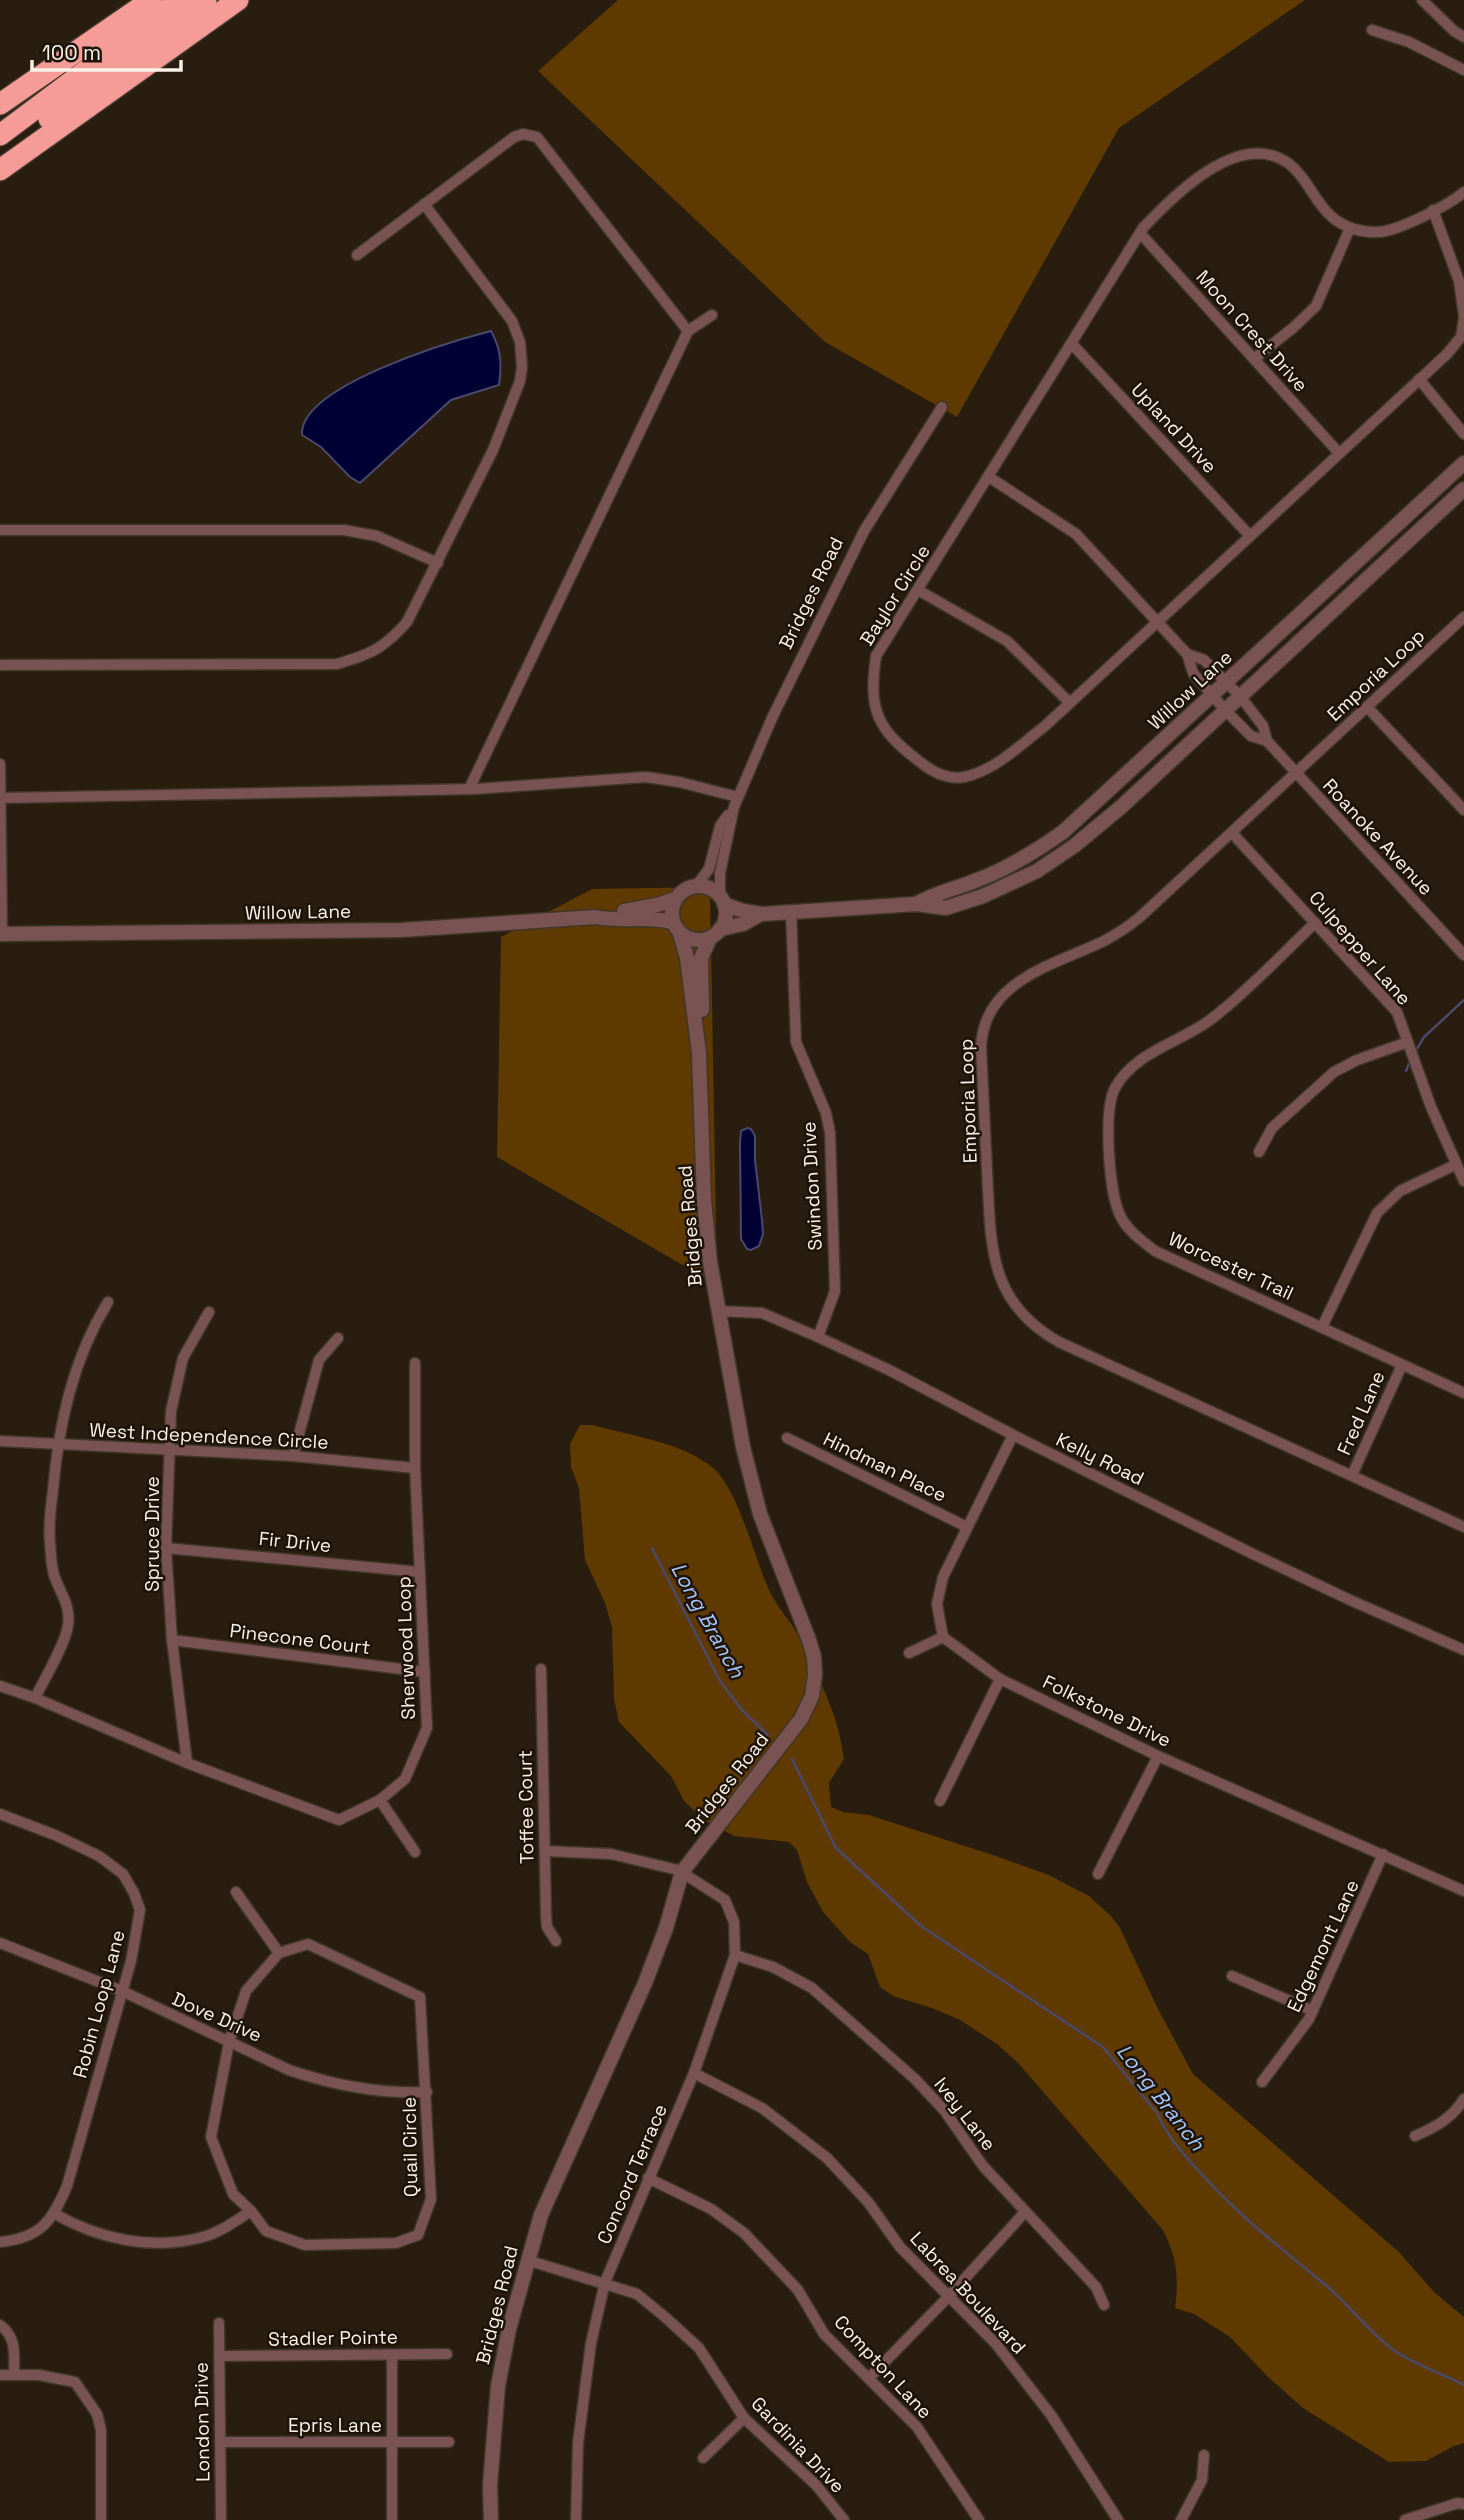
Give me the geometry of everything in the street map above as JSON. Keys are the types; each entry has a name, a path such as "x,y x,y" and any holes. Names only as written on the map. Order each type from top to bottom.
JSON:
{"highway":[{"path":"0,97 127,0"},
{"path":"0,104 150,0"},
{"path":"0,135 180,0"},
{"path":"0,157 117,65 206,0"},
{"path":"0,170 239,0"}],"street":[{"path":"1422,0 1454,31 1464,37"},
{"path":"1372,30 1409,43 1464,71"},
{"path":"356,255 514,137 523,134 537,137 688,331"},
{"name":"Baylor Circle","path":"1350,228 1331,217 1307,181 1288,163 1257,153 1226,160 1168,201 1140,233 876,656 873,677 875,705 883,727 895,743 933,772 944,776 961,778 989,768 1045,726 1447,354 1461,337 1464,317 1461,279 1433,210"},
{"path":"1254,359 1316,306 1350,228 1378,232 1410,222 1455,200 1464,192"},
{"path":"0,665 337,664 369,655 389,642 407,622 493,450 520,381 522,367 520,342 513,321 424,204"},
{"name":"Moon Crest Drive","path":"1140,233 1339,453"},
{"path":"469,789 688,331 712,315"},
{"name":"Upland Drive","path":"1072,344 1250,536"},
{"path":"1419,379 1464,434"},
{"name":"Bridges Road","path":"696,886 709,869 720,826 736,802 778,706 864,531 942,407"},
{"name":"Willow Lane","path":"916,904 935,893 977,880 1029,856 1063,832 1464,463"},
{"path":"989,477 1076,534 1187,654"},
{"name":"Willow Lane","path":"722,900 743,911 761,914 916,904 946,908 983,896 1037,871 1074,846 1121,807 1464,489"},
{"path":"0,530 344,530 377,536 438,563"},
{"path":"918,590 1007,641 1070,703"},
{"name":"Emporia Loop","path":"1464,617 1133,923 1105,941 1020,980 1006,991 993,1007 983,1032 981,1047 993,1258 1004,1287 1016,1306 1048,1335 1464,1527"},
{"name":"Roanoke Avenue","path":"1187,654 1204,660 1240,696 1263,726 1267,741 1464,955"},
{"name":"Roanoke Avenue","path":"1187,654 1193,673 1225,709 1251,736 1267,741"},
{"path":"1367,707 1464,810"},
{"path":"0,764 1,934"},
{"path":"0,798 469,789 646,778 679,782 736,802"},
{"name":"Bridges Road","path":"722,900 720,873 736,802"},
{"name":"Culpepper Lane","path":"1232,833 1397,1012 1455,1165 1464,1181"},
{"path":"696,886 710,888 722,900 726,917 715,934 692,940 676,927 671,912 675,899 684,890 696,886"},
{"name":"Willow Lane","path":"595,918 615,911 657,905 675,899"},
{"name":"Swindon Drive","path":"791,911 796,1042 826,1113 830,1133 835,1291 818,1337"},
{"name":"Willow Lane","path":"715,934 761,914"},
{"name":"Willow Lane","path":"1,934 402,930 654,917 676,927"},
{"name":"Worcester Trail","path":"1315,923 1213,1018 1131,1067 1114,1089 1108,1113 1111,1189 1120,1215 1132,1233 1155,1251 1464,1393"},
{"name":"Bridges Road","path":"491,2520 489,2486 498,2386 527,2260 546,2203 645,1983 666,1928 682,1872 801,1720 812,1696 815,1675 810,1640 772,1550 750,1480 710,1262 704,1200 699,1054 687,958 676,927"},
{"name":"Bridges Road","path":"699,1054 703,1028 701,958 715,934"},
{"path":"1259,1152 1272,1128 1334,1072 1357,1060 1408,1042"},
{"path":"1322,1327 1377,1213 1400,1191 1455,1165"},
{"path":"35,1698 68,1629 69,1612 54,1574 50,1540 57,1445 80,1358 90,1331 108,1302"},
{"name":"Kelly Road","path":"719,1311 762,1313 818,1337 1264,1559 1464,1650"},
{"name":"Spruce Drive","path":"187,1763 172,1640 166,1548 171,1411 183,1358 209,1312"},
{"path":"293,1456 319,1360 338,1338"},
{"name":"Sherwood Loop","path":"0,1686 35,1698 187,1763 339,1819 380,1800 405,1779 427,1728 415,1468 415,1363"},
{"name":"Fred Lane","path":"1352,1475 1402,1365"},
{"path":"909,1653 943,1637 937,1604 943,1577 1013,1435"},
{"name":"Hindman Place","path":"787,1438 967,1527"},
{"name":"West Independence Circle","path":"0,1441 293,1456 415,1468"},
{"name":"Fir Drive","path":"166,1548 420,1572"},
{"name":"Folkstone Drive","path":"943,1637 1000,1679 1158,1756 1464,1891"},
{"name":"Pinecone Court","path":"172,1640 425,1672"},
{"name":"Toffee Court","path":"541,1669 547,1927 556,1941"},
{"path":"940,1801 1000,1679"},
{"path":"1098,1874 1158,1756"},
{"path":"380,1800 415,1852"},
{"name":"Robin Loop Lane","path":"0,1814 55,1835 99,1856 122,1874 134,1893 140,1910 131,1961 67,2186 55,2214 44,2227 15,2241 0,2242"},
{"name":"Concord Terrace","path":"545,1851 611,1854 642,1859 682,1872 725,1900 734,1922 735,1955 694,2073 605,2283 591,2343 578,2443 576,2520"},
{"name":"Edgemont Lane","path":"1262,2082 1304,2028 1383,1854"},
{"path":"236,1892 279,1953"},
{"name":"Dove Drive","path":"0,1943 122,1991 289,2070 318,2080 392,2093 427,2092"},
{"name":"Quail Circle","path":"308,1944 420,1997 431,2199 418,2235 396,2243 304,2245 266,2231 251,2211 233,2194 211,2137 229,2042 246,1991 279,1953 308,1944"},
{"name":"Ivey Lane","path":"735,1955 774,1967 812,1988 915,2079 944,2110 983,2166 1096,2287 1104,2305"},
{"path":"1232,1976 1313,2011"},
{"name":"Labrea Boulevard","path":"694,2073 762,2108 827,2158 869,2202 900,2247 996,2344 1051,2415 1118,2520"},
{"path":"1415,2136 1437,2127 1464,2099"},
{"name":"Compton Lane","path":"648,2178 711,2209 744,2233 799,2290 824,2334 870,2377 917,2427 979,2520"},
{"path":"55,2214 104,2236 139,2241 176,2241 203,2237 225,2228 251,2211"},
{"path":"870,2377 949,2296 1025,2212"},
{"name":"Gardinia Drive","path":"527,2260 638,2294 699,2348 744,2418 816,2485 844,2520"},
{"name":"London Drive","path":"219,2323 221,2520"},
{"path":"0,2325 10,2334 13,2342 14,2373"},
{"name":"Stadler Pointe","path":"219,2356 447,2354"},
{"path":"392,2355 392,2520"},
{"path":"0,2375 39,2375 75,2382 97,2414 102,2430 101,2520"},
{"path":"704,2458 744,2418"},
{"name":"Epris Lane","path":"221,2442 449,2442"},
{"path":"1181,2520 1202,2480 1205,2455"},
{"path":"1405,2520 1458,2503 1464,2504"}],"shaded area":[{"path":"618,0 1305,0 1119,128 957,417 825,342 538,71"},
{"path":"491,331 500,357 499,385 451,400 360,483 350,477 321,447 302,435 308,417 325,399 350,383 413,355"},
{"path":"710,887 717,1285 497,1157 501,937 592,889"},
{"path":"751,1129 755,1136 763,1234 759,1246 751,1250 747,1249 741,1239 740,1142 741,1131"},
{"path":"580,1425 593,1425 672,1446 701,1459 722,1478 739,1509 771,1594 797,1633 837,1725 844,1759 829,1783 831,1807 843,1812 869,1815 993,1855 1049,1875 1089,1896 1120,1928 1158,2009 1193,2074 1399,2252 1434,2292 1464,2317 1464,2443 1426,2461 1389,2462 1303,2408 1267,2376 1230,2337 1194,2314 1175,2308 1176,2267 1162,2229 1019,2064 997,2044 960,2020 893,1996 880,1987 868,1954 850,1942 823,1912 807,1882 797,1850 789,1842 734,1836 704,1820 684,1801 671,1776 619,1722 614,1699 612,1627 605,1603 585,1560 579,1488 571,1467 570,1444"}],"waterway":[{"path":"1415,1052 1424,1037 1464,1000"},
{"path":"1406,1071 1410,1061"},
{"name":"Long Branch","path":"652,1548 720,1681 742,1710 768,1735"},
{"name":"Long Branch","path":"792,1759 836,1848 921,1926 1103,2047 1157,2113 1180,2149 1243,2216 1327,2286 1392,2349 1464,2385"}]}
